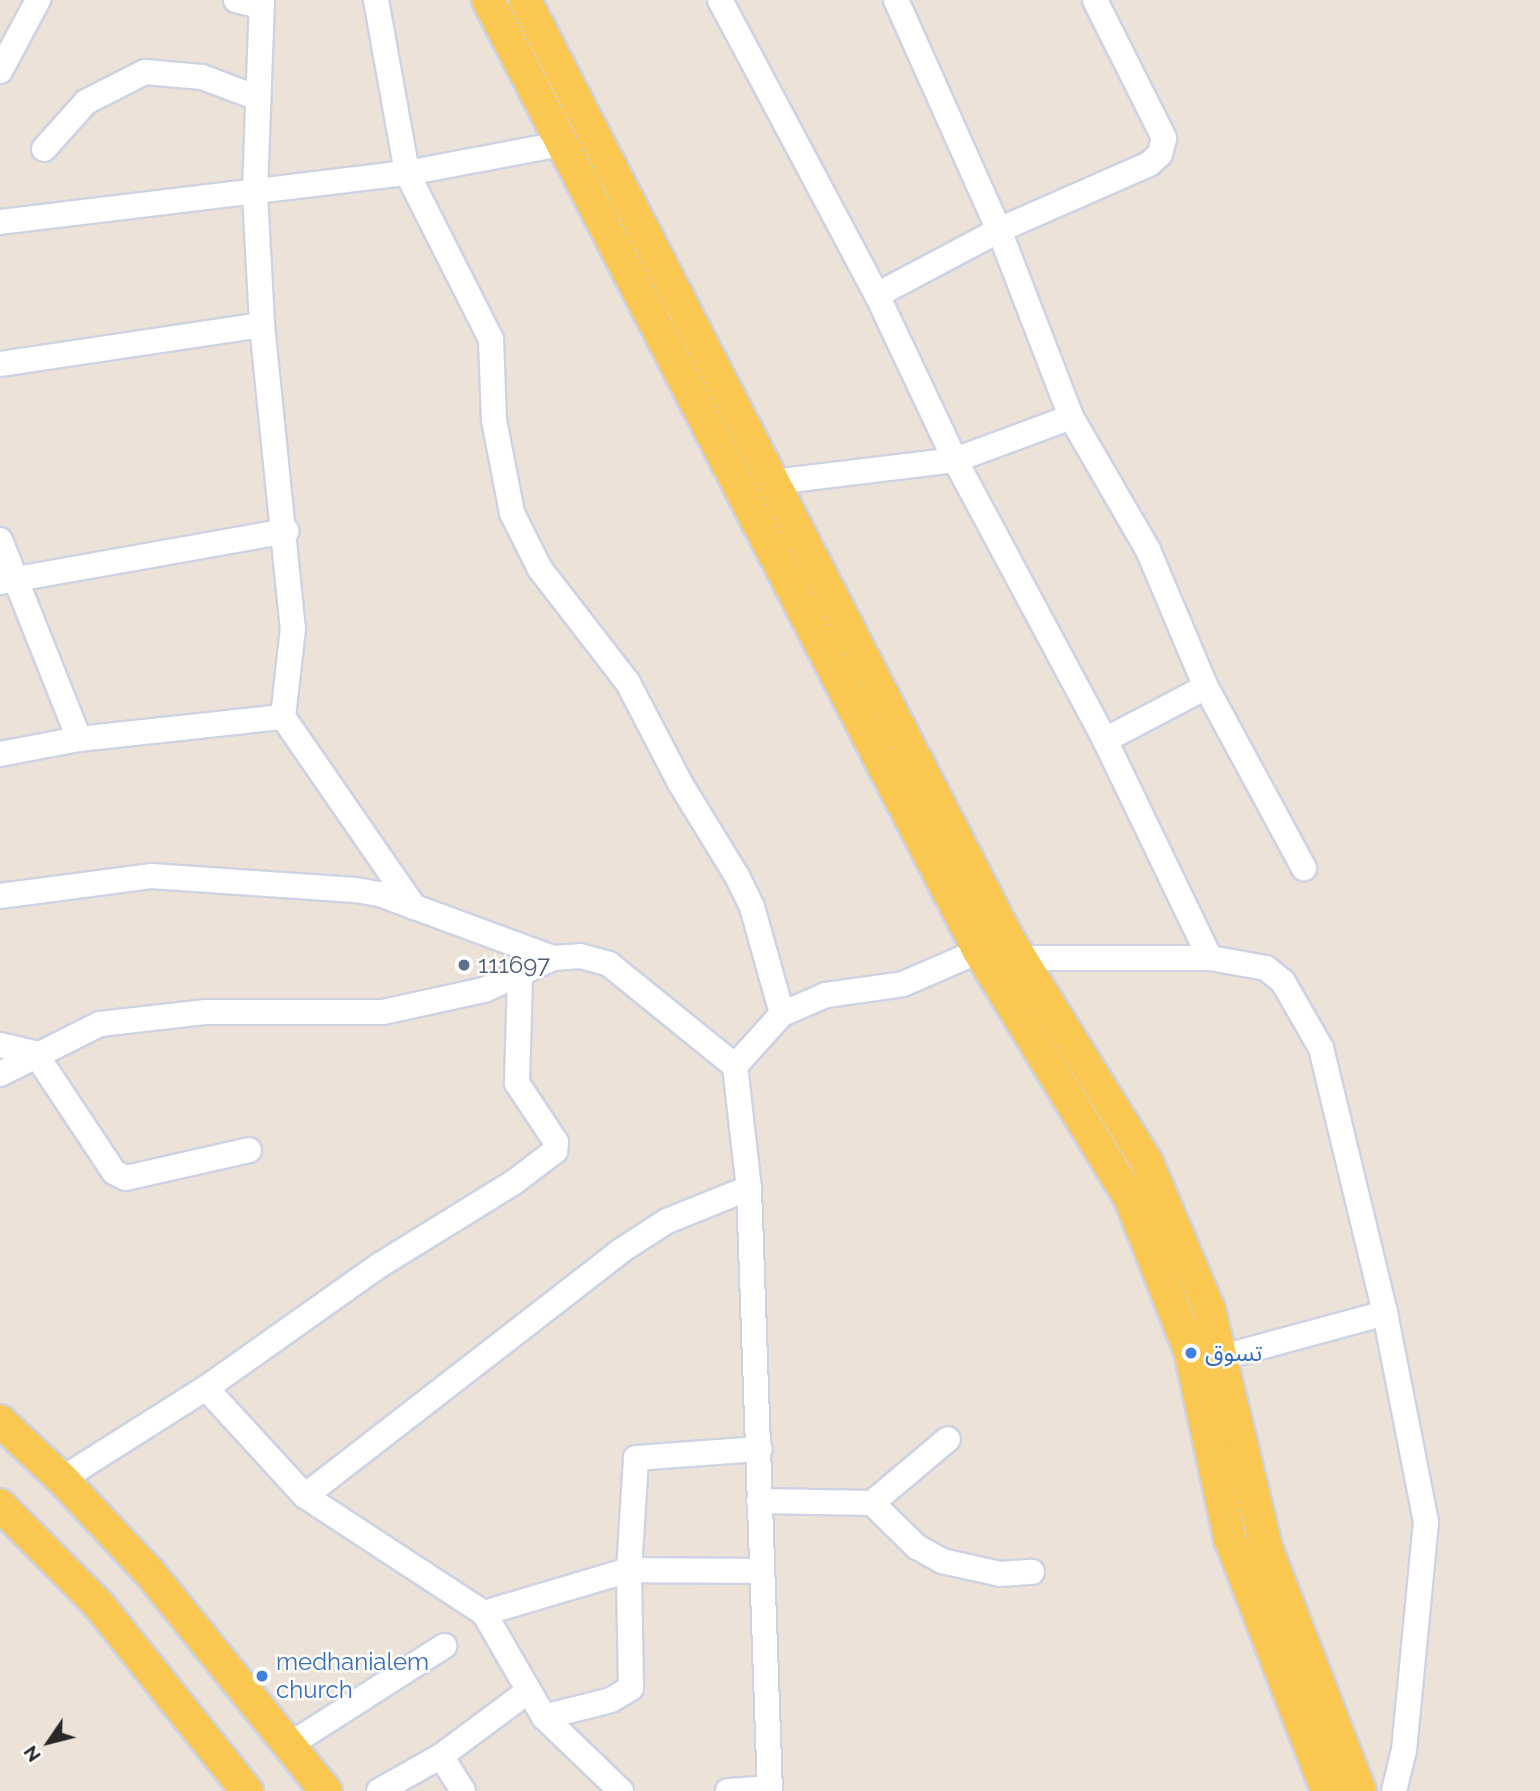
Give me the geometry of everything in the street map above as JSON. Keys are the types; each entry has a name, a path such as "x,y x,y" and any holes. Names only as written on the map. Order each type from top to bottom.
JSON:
{"main road":[{"path":"488,0 979,951 1092,1129 1130,1198 1190,1351 1230,1539 1327,1791"},
{"path":"526,0 1020,958 1147,1162 1193,1265 1223,1357 1247,1481 1266,1547 1360,1791"},
{"path":"0,1421 62,1479 150,1573 291,1744 326,1791"},
{"path":"0,1505 99,1605 247,1791"}],"street":[{"path":"0,71 38,0"},
{"path":"376,0 407,173 491,339 494,420 512,513 541,569 628,682 680,783 737,876 751,907 782,1014"},
{"path":"720,0 877,295 955,460 1105,740 1210,958"},
{"path":"896,0 999,230 1071,417 1163,581 1206,687 1304,868"},
{"path":"877,295 999,230 1149,164 1164,149 1164,138 1095,0"},
{"path":"253,2 258,98 255,194 262,325 286,531 293,646 283,717 415,907"},
{"path":"44,149 86,102 145,72 202,77 258,98"},
{"path":"0,222 255,194 407,173 561,144"},
{"path":"0,364 262,325"},
{"path":"774,482 955,460 1071,417"},
{"path":"8,580 286,531"},
{"path":"0,540 8,580 79,739"},
{"path":"1105,740 1206,687"},
{"path":"0,754 79,739 283,717"},
{"path":"0,896 151,876 356,890 415,907 553,958"},
{"path":"735,1066 782,1014 826,995 903,984 979,951"},
{"path":"0,1074 35,1053 100,1024 151,1016 383,1012 484,990 553,958 580,956 609,964 735,1066 749,1188 760,1449 760,1572 770,1789 728,1791"},
{"path":"1020,958 1210,958 1266,968 1283,982 1305,1016 1321,1048 1385,1313 1426,1522 1404,1750 1394,1791"},
{"path":"62,1479 206,1388 380,1265 513,1183 555,1151 556,1142 517,1083 520,974"},
{"path":"0,1045 35,1053 114,1172 126,1178 249,1150"},
{"path":"305,1496 619,1252 667,1221 749,1188"},
{"path":"1223,1357 1385,1313"},
{"path":"206,1388 305,1496 484,1613 527,1692 544,1717 621,1791"},
{"path":"759,1502 872,1503 948,1439"},
{"path":"544,1717 611,1700 631,1688 629,1570 636,1458 760,1449"},
{"path":"872,1503 917,1547 942,1561 1000,1574 1032,1572"},
{"path":"484,1613 629,1570 760,1572"},
{"path":"291,1744 444,1646"},
{"path":"379,1791 441,1756 527,1692"},
{"path":"441,1756 463,1791"}],"place":[{"name":"111697","path":"464,965"},
{"name":"تسوق","path":"1191,1353"},
{"name":"medhanialem church","path":"262,1676"}]}
